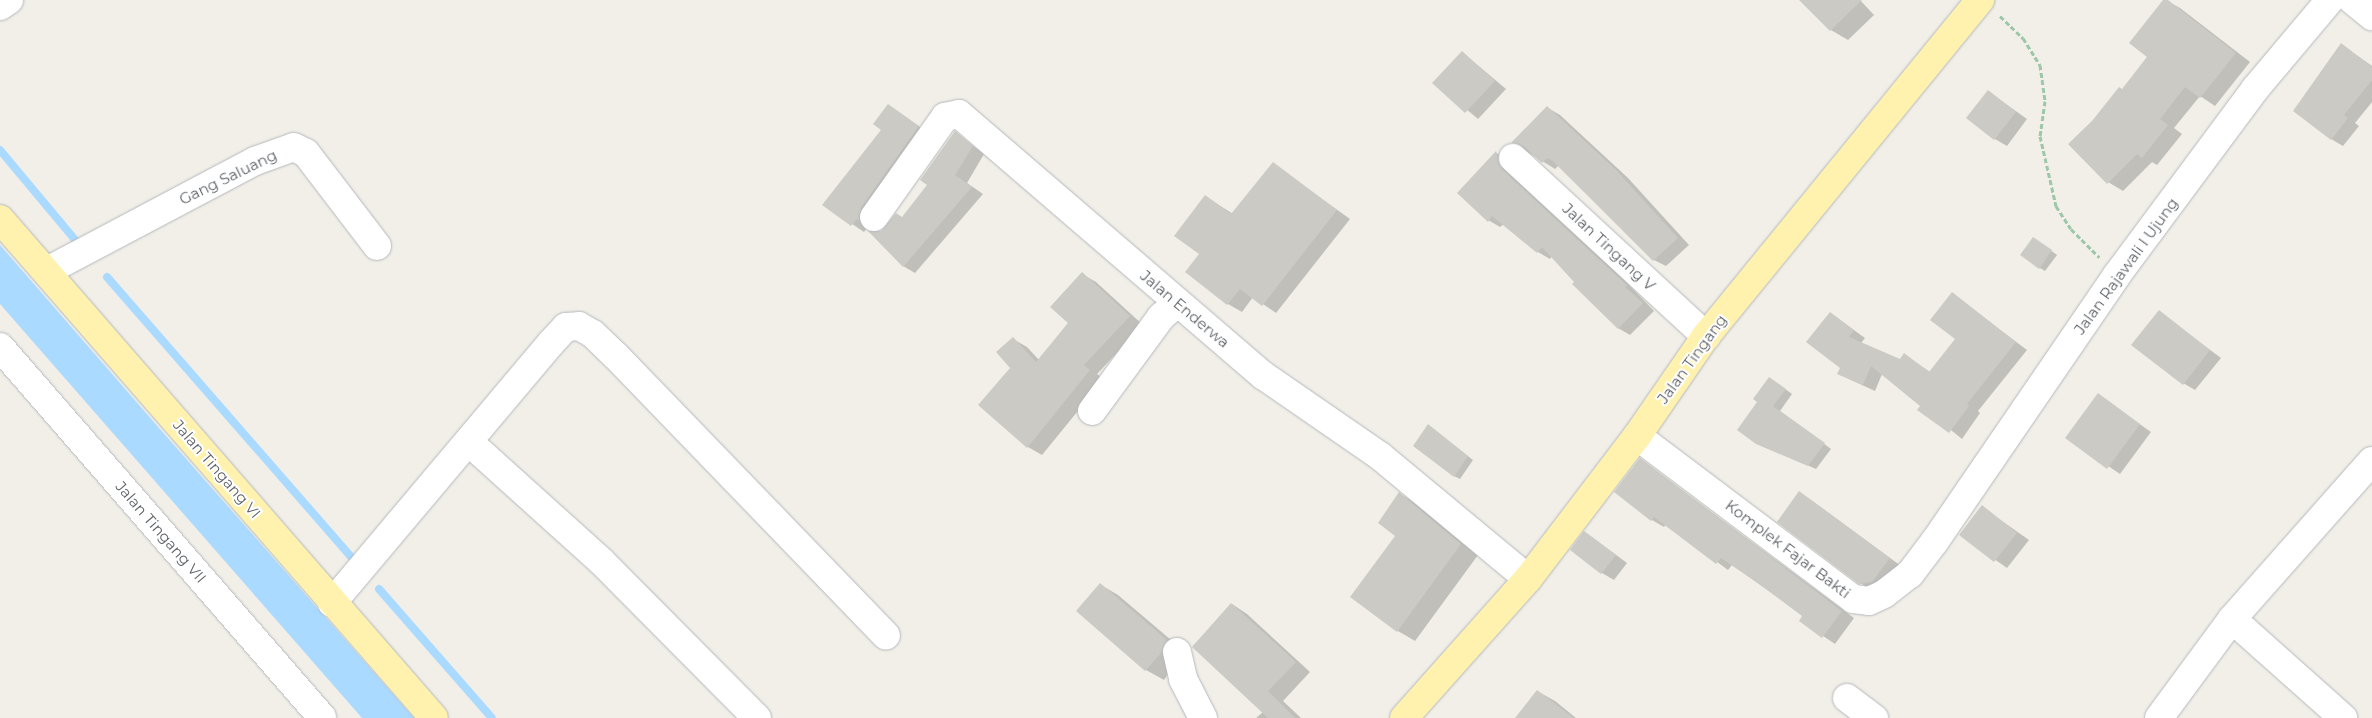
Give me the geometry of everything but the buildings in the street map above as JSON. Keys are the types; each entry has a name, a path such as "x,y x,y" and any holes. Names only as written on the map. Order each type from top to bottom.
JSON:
{"main road":[{"name":"Jalan Tingang","path":"1404,718 1528,579 1637,436 1706,336 1989,6"},
{"name":"Jalan Tingang VI","path":"0,219 434,718"}],"street":[{"path":"0,6 9,0"},
{"name":"Jalan Rajawali I Ujung","path":"1935,541 2117,275 2255,89 2330,0"},
{"path":"2352,0 2372,16"},
{"name":"Jalan Enderwa","path":"874,217 945,117 958,114 1264,376 1380,456 1528,579"},
{"name":"Gang Saluang","path":"47,271 254,161 294,147 306,153 377,246"},
{"name":"Jalan Tingang V","path":"1513,158 1706,336"},
{"path":"1092,411 1161,317 1177,303"},
{"path":"332,603 566,327 579,326 593,334 615,356 886,636"},
{"name":"Jalan Tingang VII","path":"0,346 322,718"},
{"name":"Komplek Fajar Bakti","path":"1637,436 1853,599 1869,601 1884,594 1910,574 1935,541"},
{"path":"470,442 602,562 757,718"},
{"path":"2159,718 2232,619 2372,461"},
{"path":"2232,619 2343,718"},
{"path":"1177,652 1183,679 1203,718"},
{"path":"1847,698 1874,718"}],"path":[{"path":"1989,6 2022,38 2040,65 2045,101 2040,136 2056,206 2071,229 2117,275"}],"water":[{"path":"0,245 414,718 362,718 0,304"}],"waterway":[{"path":"0,150 82,248"},
{"path":"107,277 351,557"},
{"path":"379,589 492,718"}]}
